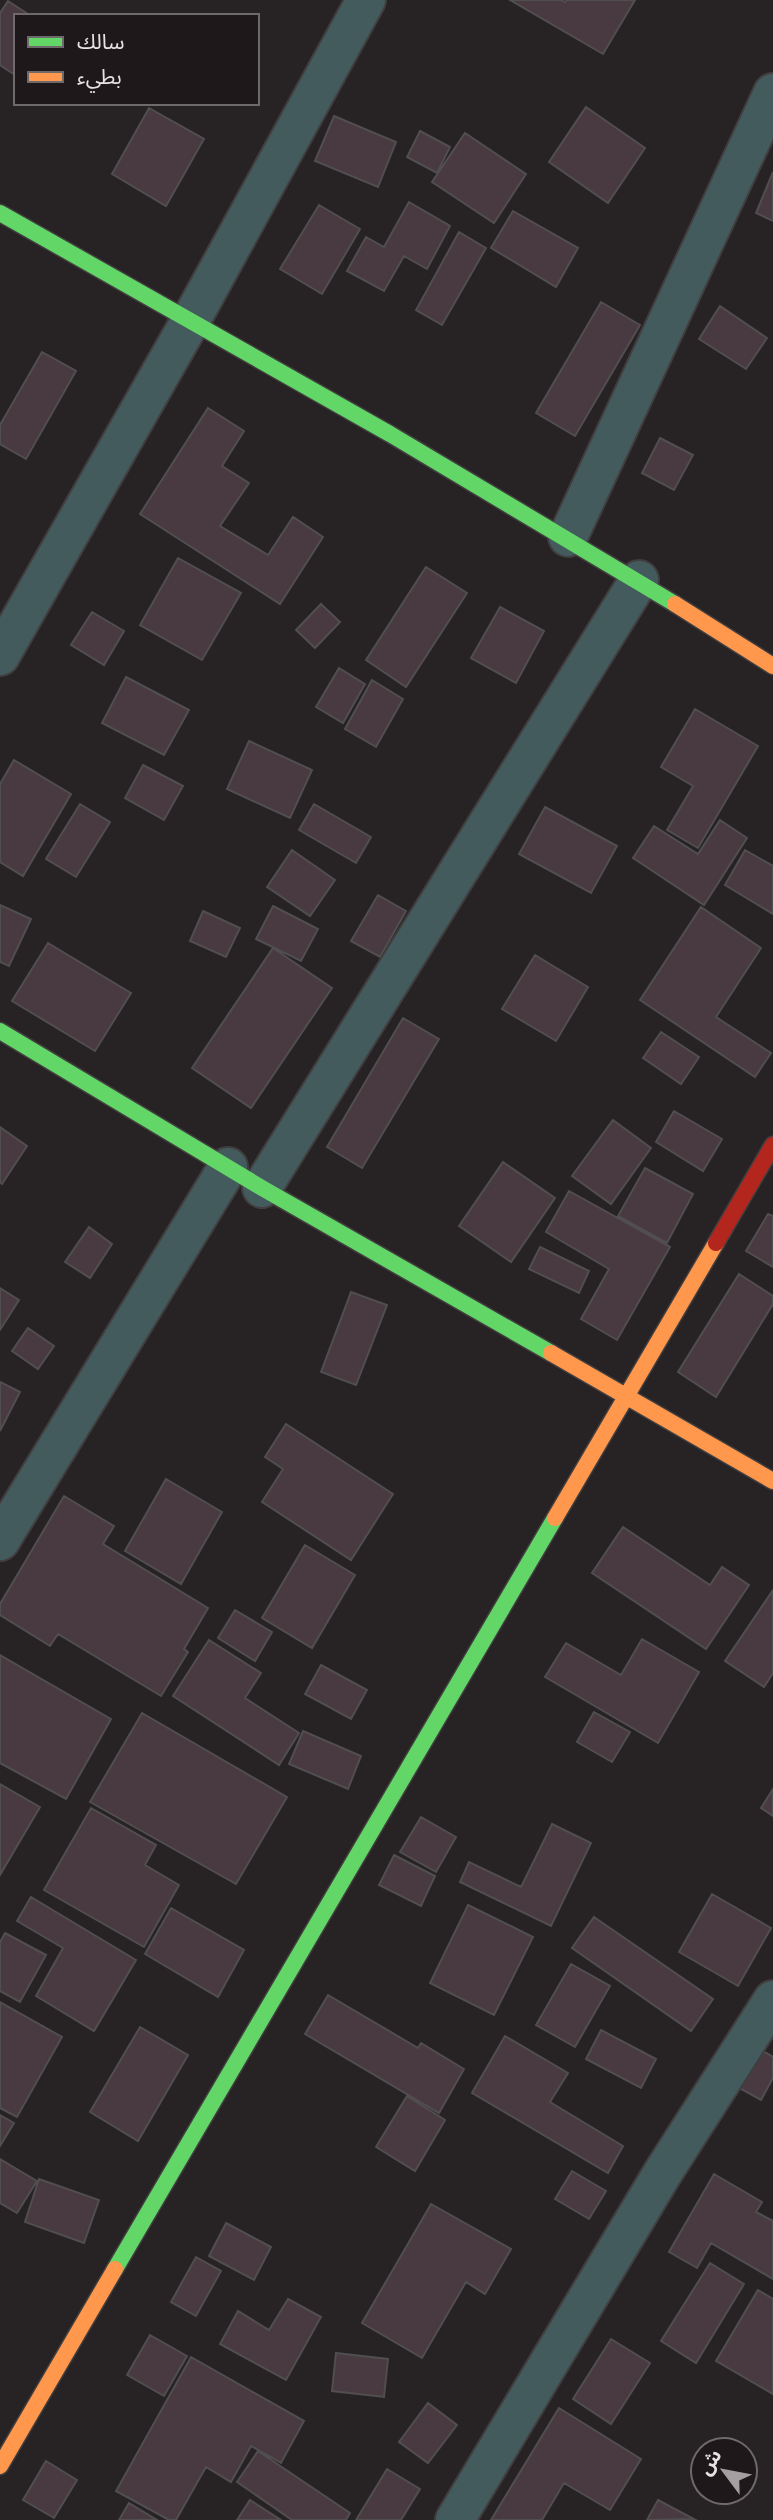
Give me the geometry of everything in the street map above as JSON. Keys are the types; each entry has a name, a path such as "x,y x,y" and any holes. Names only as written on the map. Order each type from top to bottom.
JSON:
{"street":[{"path":"0,656 191,320 366,0"},
{"path":"568,537 773,93"},
{"path":"0,213 568,537 773,666"},
{"path":"262,1188 639,580"},
{"path":"0,1031 262,1188 773,1481"},
{"path":"0,2466 773,1145"},
{"path":"0,1541 228,1167"},
{"path":"455,2520 662,2174 773,2000"}],"building":[{"path":"510,0 565,2 635,0 603,54"},
{"path":"8,1 28,14 14,14 14,74 0,65 0,13"},
{"path":"586,107 645,148 608,203 549,162"},
{"path":"149,108 204,139 166,206 112,174"},
{"path":"334,116 396,142 378,187 315,161"},
{"path":"420,131 450,147 437,173 407,157"},
{"path":"465,133 526,174 494,223 432,182"},
{"path":"773,172 773,221 756,213"},
{"path":"409,202 450,226 427,269 404,256 384,291 347,271 366,237 384,247"},
{"path":"319,205 360,229 322,294 280,269"},
{"path":"513,211 578,248 556,287 491,248"},
{"path":"459,232 486,248 442,325 416,310"},
{"path":"601,302 640,325 575,436 536,413"},
{"path":"720,306 767,338 746,369 699,339"},
{"path":"42,352 76,371 26,459 0,444 0,425"},
{"path":"208,408 244,431 222,466 249,483 220,526 268,555 293,517 323,537 280,604 140,514"},
{"path":"660,438 693,455 674,490 642,473"},
{"path":"178,558 241,593 202,660 140,625"},
{"path":"426,567 467,593 406,687 366,660"},
{"path":"321,604 340,622 315,648 296,630"},
{"path":"500,607 544,631 516,683 471,658"},
{"path":"92,612 124,631 104,665 71,645"},
{"path":"339,668 365,684 343,723 316,707"},
{"path":"126,677 189,710 164,755 102,723"},
{"path":"372,680 403,699 376,747 345,729"},
{"path":"695,709 758,746 698,848 667,830 693,786 661,767"},
{"path":"249,741 312,770 290,818 227,789"},
{"path":"14,760 71,794 23,876 0,862 0,784"},
{"path":"143,765 183,786 164,820 125,798"},
{"path":"80,804 110,822 76,877 46,859"},
{"path":"314,804 371,837 356,863 299,830"},
{"path":"545,807 617,846 591,893 519,854"},
{"path":"720,820 747,838 704,905 633,858 654,826 698,854"},
{"path":"292,850 335,880 310,916 267,887"},
{"path":"745,850 773,866 773,914 725,885"},
{"path":"378,895 406,911 380,957 351,941"},
{"path":"0,905 31,919 9,966 0,962"},
{"path":"273,906 318,929 301,961 256,939"},
{"path":"701,907 761,948 716,1017 771,1053 755,1077 640,1000"},
{"path":"203,911 240,928 226,957 190,941"},
{"path":"48,943 131,993 95,1051 12,1001"},
{"path":"273,948 332,988 251,1108 192,1068"},
{"path":"535,955 588,987 556,1041 502,1009"},
{"path":"403,1018 439,1039 362,1168 327,1147"},
{"path":"661,1032 699,1057 681,1084 643,1058"},
{"path":"674,1111 722,1139 703,1171 656,1142"},
{"path":"613,1120 651,1148 611,1204 572,1176"},
{"path":"0,1127 27,1146 2,1184 0,1182"},
{"path":"503,1162 555,1198 511,1262 459,1226"},
{"path":"645,1168 693,1194 667,1243 618,1216"},
{"path":"569,1191 670,1247 617,1340 581,1319 609,1269 546,1232"},
{"path":"768,1214 773,1216 773,1267 746,1251"},
{"path":"89,1227 112,1244 90,1278 65,1262"},
{"path":"540,1247 589,1271 579,1293 529,1269"},
{"path":"739,1274 773,1296 773,1304 716,1397 678,1372"},
{"path":"0,1288 19,1300 0,1330"},
{"path":"351,1292 387,1305 356,1385 321,1372"},
{"path":"28,1328 54,1346 38,1369 12,1351"},
{"path":"0,1382 20,1392 0,1431"},
{"path":"286,1424 393,1494 351,1560 262,1502 283,1469 265,1457"},
{"path":"166,1479 222,1512 181,1584 125,1551"},
{"path":"64,1496 114,1526 103,1544 208,1608 184,1649 188,1652 161,1696 58,1634 50,1646 0,1615 0,1604"},
{"path":"623,1527 710,1585 722,1567 749,1585 706,1649 592,1573"},
{"path":"305,1545 355,1575 312,1648 262,1618"},
{"path":"773,1590 773,1673 764,1687 725,1661"},
{"path":"235,1610 272,1632 255,1661 218,1638"},
{"path":"642,1639 699,1672 658,1743 545,1677 566,1643 621,1675"},
{"path":"209,1640 261,1673 245,1698 299,1733 279,1765 173,1696"},
{"path":"0,1655 111,1719 66,1799 0,1763"},
{"path":"321,1665 367,1690 351,1719 305,1694"},
{"path":"594,1712 630,1732 612,1762 577,1742"},
{"path":"142,1713 287,1797 236,1884 90,1802"},
{"path":"303,1731 361,1756 348,1789 289,1764"},
{"path":"0,1784 40,1807 0,1875"},
{"path":"773,1789 773,1816 761,1808"},
{"path":"91,1808 156,1845 145,1865 179,1885 144,1947 44,1890"},
{"path":"421,1817 456,1837 436,1872 400,1852"},
{"path":"552,1824 591,1843 551,1926 460,1882 469,1862 521,1887"},
{"path":"394,1855 435,1876 421,1906 379,1885"},
{"path":"712,1894 771,1928 738,1986 679,1952"},
{"path":"31,1897 136,1960 94,2031 36,1996 63,1948 17,1921"},
{"path":"468,1905 533,1937 494,2015 430,1983"},
{"path":"171,1908 244,1950 218,1997 145,1954"},
{"path":"594,1917 713,1999 691,2031 572,1948"},
{"path":"5,1933 46,1955 20,2002 0,1991 0,1942"},
{"path":"571,1964 610,1986 575,2047 536,2025"},
{"path":"328,1995 418,2048 421,2043 464,2069 439,2113 305,2034"},
{"path":"0,2002 62,2037 17,2117 0,2108"},
{"path":"140,2027 188,2055 138,2141 90,2112"},
{"path":"601,2030 656,2059 641,2088 586,2059"},
{"path":"505,2036 568,2073 550,2102 623,2146 608,2173 472,2093"},
{"path":"753,2045 773,2057 773,2078 761,2100 732,2084"},
{"path":"407,2096 445,2120 415,2171 376,2147"},
{"path":"0,2115 14,2123 0,2146"},
{"path":"0,2159 37,2181 17,2213 0,2203"},
{"path":"572,2171 606,2191 589,2219 555,2199"},
{"path":"714,2174 762,2202 756,2212 773,2221 773,2279 711,2243 697,2268 669,2252"},
{"path":"39,2179 99,2200 84,2243 25,2222"},
{"path":"431,2204 511,2249 485,2294 466,2282 422,2358 362,2323"},
{"path":"226,2223 271,2247 254,2280 209,2256"},
{"path":"196,2257 221,2271 196,2316 171,2302"},
{"path":"710,2263 744,2284 696,2363 661,2341"},
{"path":"758,2290 773,2299 773,2394 716,2361"},
{"path":"288,2299 321,2317 286,2380 220,2344 238,2311 269,2330"},
{"path":"150,2335 187,2356 164,2396 127,2375"},
{"path":"611,2339 650,2363 611,2424 573,2399"},
{"path":"336,2353 388,2359 384,2397 332,2391"},
{"path":"191,2357 304,2421 281,2463 251,2446 231,2482 206,2467 176,2520 169,2520 116,2491"},
{"path":"428,2403 457,2425 428,2463 399,2442"},
{"path":"559,2408 641,2459 610,2510 564,2483 542,2520 491,2520"},
{"path":"258,2451 350,2513 346,2520 292,2520 237,2482"},
{"path":"46,2461 77,2480 54,2518 23,2500"},
{"path":"387,2469 420,2489 401,2520 356,2520"},
{"path":"250,2500 281,2520 237,2520"},
{"path":"658,2500 694,2519 647,2520"},
{"path":"129,2503 157,2520 119,2520"}],"traffic: fast":[{"path":"0,213 390,434 675,604"},
{"path":"0,1031 262,1188 551,1353"},
{"path":"115,2269 555,1518"}],"traffic: slow":[{"path":"675,604 773,666"},
{"path":"555,1518 716,1243"},
{"path":"551,1353 773,1481"},
{"path":"0,2466 115,2269"}],"traffic: jam":[{"path":"716,1243 773,1145"}]}
